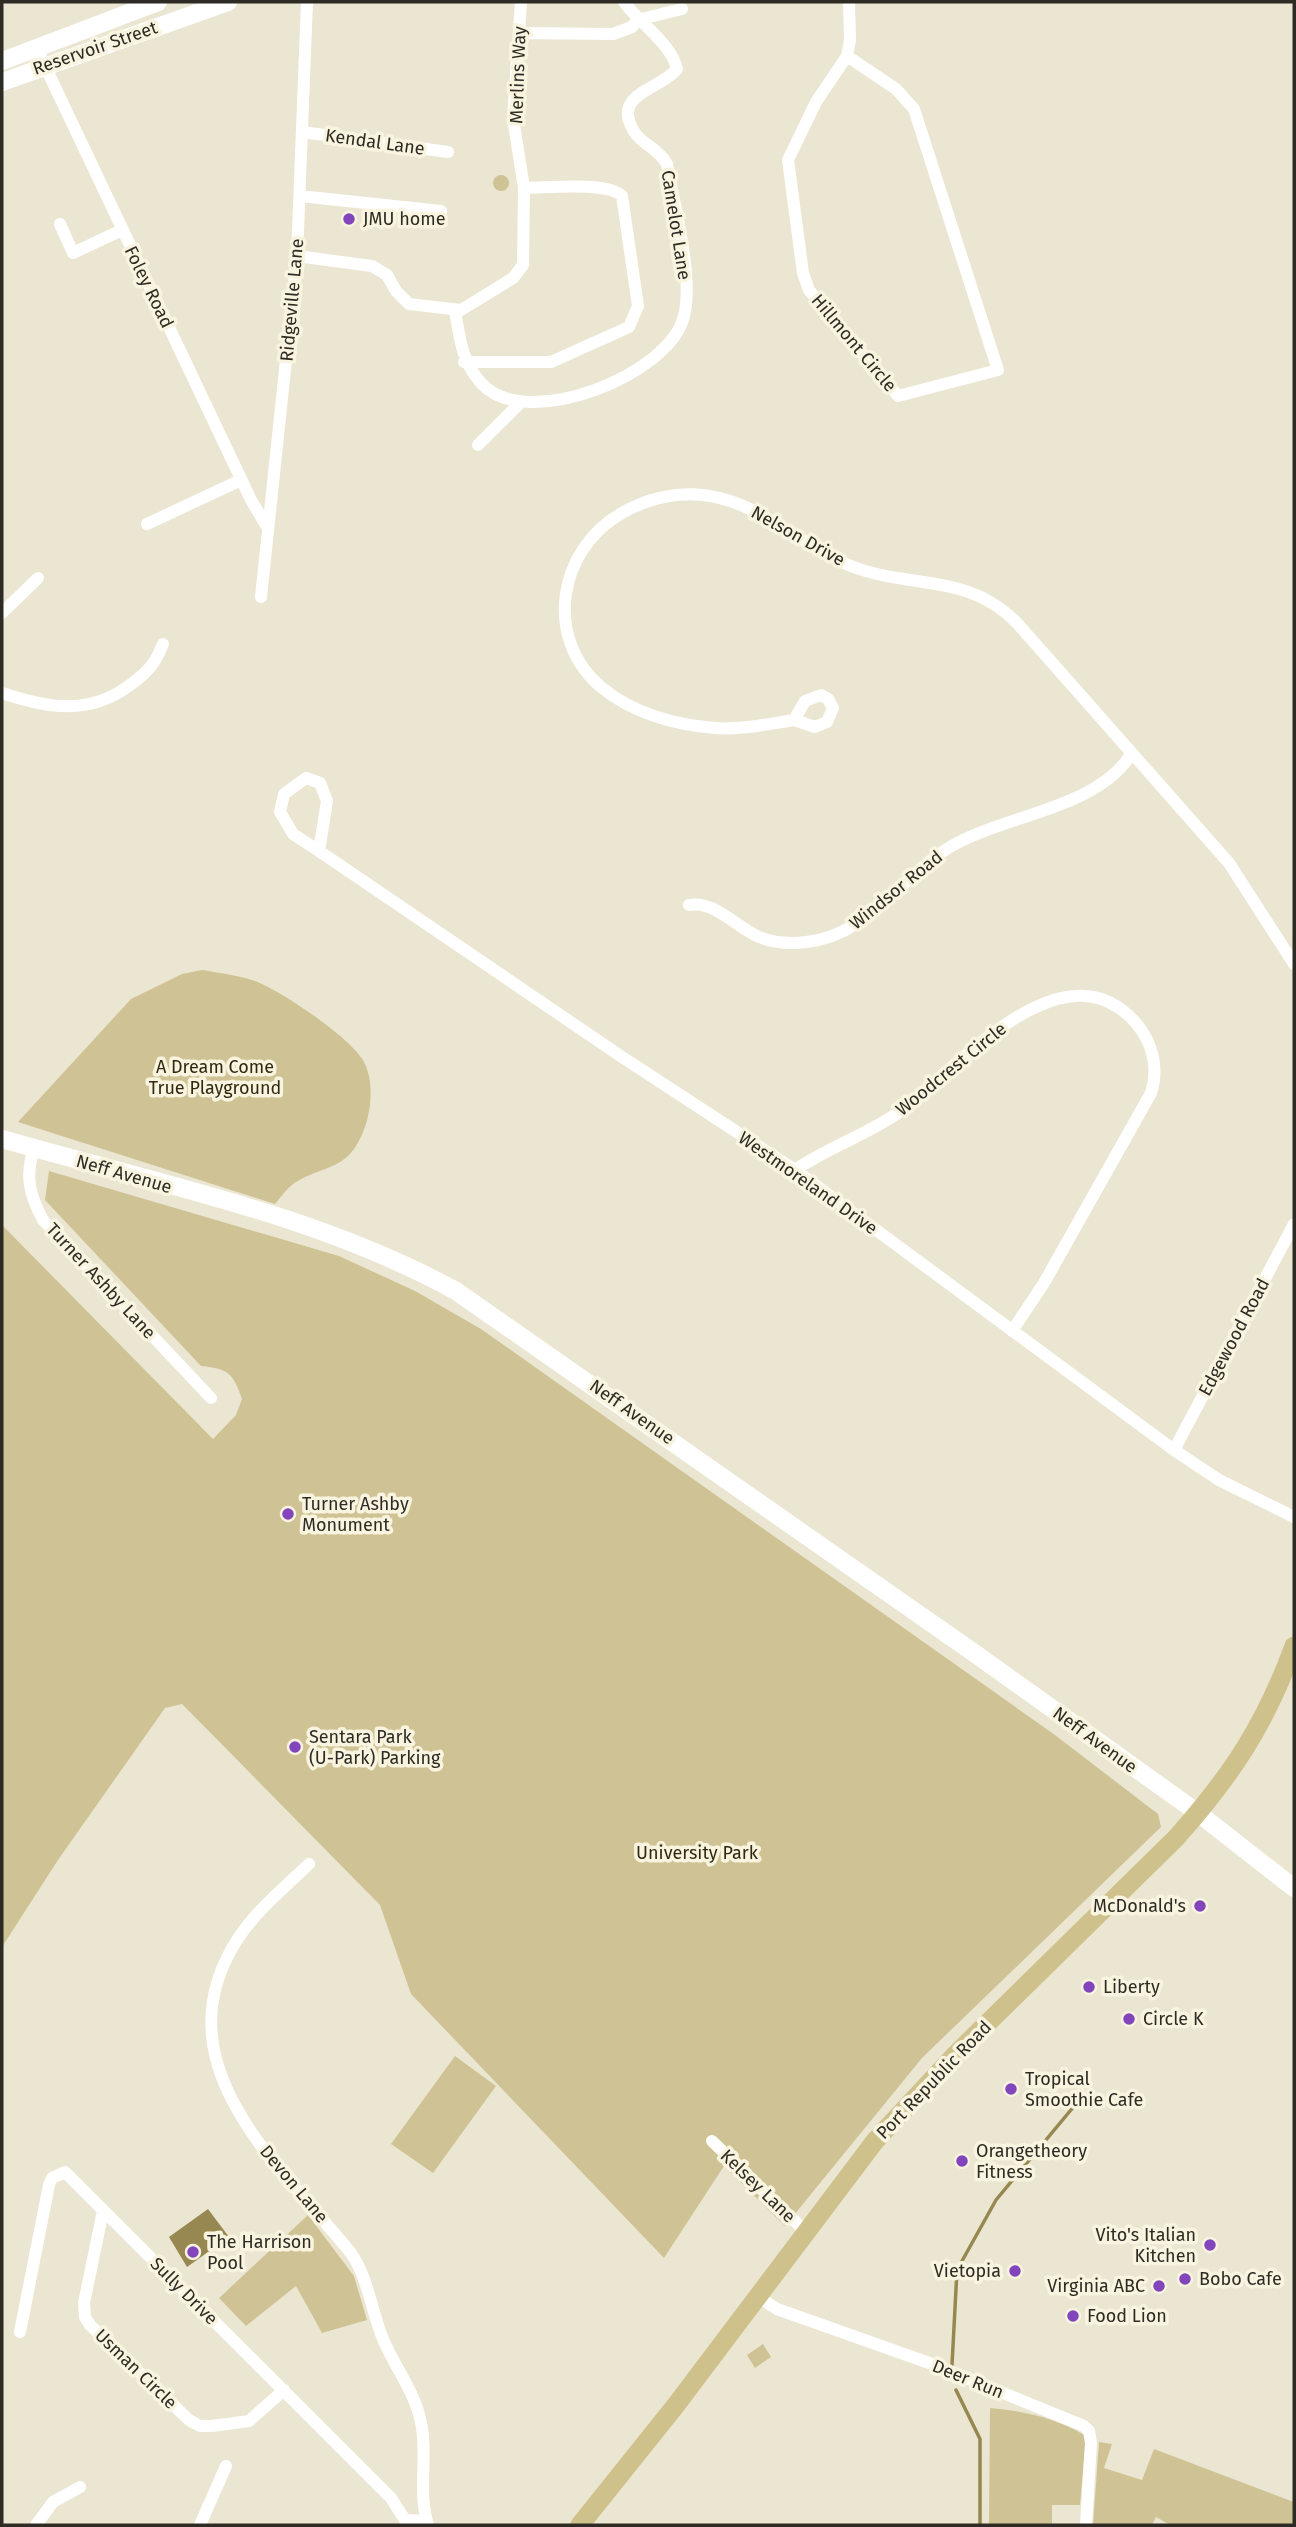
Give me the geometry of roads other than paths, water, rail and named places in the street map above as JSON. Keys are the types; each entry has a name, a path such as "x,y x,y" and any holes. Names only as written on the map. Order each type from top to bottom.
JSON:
{"main road":[{"name":"Reservoir Street","path":"2,61 158,2"},
{"name":"Reservoir Street","path":"2,82 43,65 228,2"},
{"name":"Neff Avenue","path":"2,1139 329,1233 396,1260 456,1291 1198,1813 1294,1888"},
{"name":"Port Republic Road","path":"580,2525 677,2405 856,2164 911,2100 1198,1813 1230,1775 1277,1693 1294,1646"}],"street":[{"name":"Ridgeville Lane","path":"261,597 266,525 274,485 297,256 307,2"},
{"name":"Merlins Way","path":"455,312 467,308 513,278 523,265 524,188 513,118 521,2"},
{"name":"Camelot Lane","path":"464,362 484,387 520,403 557,402 613,381 642,366 668,344 684,318 687,287 667,164 659,150 637,136 630,122 629,105 641,90 670,78 677,69 669,50 624,2"},
{"name":"Hillmont Circle","path":"847,56 896,89 914,109 998,369 898,396 809,290 803,273 788,160 816,102 847,56 850,40 849,2"},
{"path":"519,33 613,34 632,27 638,20 682,9"},
{"name":"Foley Road","path":"36,47 241,480 266,525"},
{"name":"Kendal Lane","path":"302,132 448,152"},
{"path":"297,256 372,265 387,275 396,291 409,304 455,312 464,362 551,362 629,327 638,306 622,196 617,191 579,187 524,188"},
{"path":"300,196 442,211"},
{"path":"60,224 74,253 122,230"},
{"path":"478,445 520,403"},
{"path":"147,524 241,480"},
{"name":"Nelson Drive","path":"794,720 734,729 685,724 640,710 599,685 574,651 566,629 564,606 572,566 592,536 615,516 645,502 674,495 705,495 751,509 813,548 859,569 896,579 970,590 987,598 1012,618 1234,868 1294,964"},
{"path":"2,613 37,578"},
{"path":"2,693 52,706 94,705 110,699 154,668 163,644"},
{"name":"Windsor Road","path":"689,905 705,905 766,939 794,943 828,938 864,919 923,866 949,847 1084,793 1117,771 1131,754"},
{"name":"Westmoreland Drive","path":"319,851 326,818 326,793 318,780 306,778 284,794 280,813 293,834 622,1057 795,1170 1174,1450 1219,1480 1294,1517"},
{"name":"Woodcrest Circle","path":"795,1170 894,1115 987,1037 1038,1006 1064,998 1090,997 1119,1009 1140,1029 1150,1046 1155,1071 1152,1093 1044,1283 1012,1331"},
{"name":"Turner Ashby Lane","path":"34,1148 27,1170 30,1197 43,1220 211,1398"},
{"name":"Edgewood Road","path":"1174,1450 1294,1224"},
{"name":"Devon Lane","path":"309,1864 249,1924 229,1953 215,1995 211,2023 213,2049 221,2082 236,2111 351,2253 364,2277 384,2340 417,2406 423,2431 422,2489 427,2523"},
{"name":"Kelsey Lane","path":"712,2141 804,2231"},
{"name":"Sully Drive","path":"20,2332 52,2178 65,2172 391,2498 405,2520 427,2523"},
{"name":"Usman Circle","path":"103,2211 83,2303 85,2317 90,2325 188,2420 200,2426 249,2421 284,2390"},
{"name":"Deer Run","path":"757,2296 777,2309 932,2364 1084,2426 1089,2431 1091,2443 1086,2525"},
{"path":"201,2525 226,2466"},
{"path":"36,2525 53,2502 80,2487"}],"waterway":[{"path":"952,2365 957,2270 996,2200 1080,2099"},
{"path":"956,2390 980,2439 980,2525"}],"place":[{"name":"JMU home","path":"349,219"},
{"name":"Turner Ashby Monument","path":"288,1514"},
{"name":"Sentara Park (U-Park) Parking","path":"295,1747"},
{"name":"McDonald's","path":"1200,1906"},
{"name":"Liberty","path":"1089,1987"},
{"name":"Circle K","path":"1129,2019"},
{"name":"Tropical Smoothie Cafe","path":"1011,2089"},
{"name":"Orangetheory Fitness","path":"962,2161"},
{"name":"Vito's Italian Kitchen","path":"1210,2245"},
{"name":"The Harrison Pool","path":"193,2252"},
{"name":"Vietopia","path":"1015,2271"},
{"name":"Bobo Cafe","path":"1185,2279"},
{"name":"Virginia ABC","path":"1159,2286"},
{"name":"Food Lion","path":"1073,2316"}],"park label":[{"name":"A Dream Come True Playground","path":"215,1077"},
{"name":"University Park","path":"697,1853"}]}
